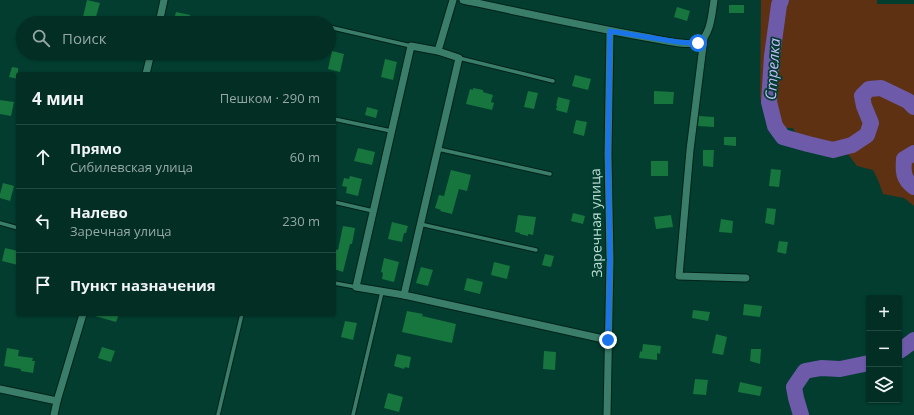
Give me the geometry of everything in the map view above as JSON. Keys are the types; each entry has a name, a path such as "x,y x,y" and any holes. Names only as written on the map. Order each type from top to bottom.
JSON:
{"street":[{"path":"161,16 164,0"},
{"path":"438,51 453,0"},
{"path":"463,0 610,31 678,42 698,43 704,38"},
{"path":"714,0 709,28 704,38 690,150 679,276 746,278"},
{"name":"Заречная улица","path":"607,415 610,260 608,154 610,31"},
{"path":"404,295 459,58 438,51 411,46 356,288 404,295 608,340"},
{"path":"147,72 150,60"},
{"path":"54,415 82,316"},
{"path":"0,389 57,401"}],"lane":[{"path":"336,30 411,46"},
{"path":"459,58 553,81"},
{"path":"336,119 391,131"},
{"path":"438,149 550,174"},
{"path":"336,202 373,211"},
{"path":"0,223 16,227"},
{"path":"420,224 536,250"},
{"path":"336,283 356,288"},
{"path":"352,415 382,292"},
{"path":"218,415 242,316"}],"shaded area":[{"path":"761,0 877,0 877,4 914,4 914,206 904,198 883,194 873,170 857,166 848,154 835,147 814,144 798,138 793,128 779,128 763,109 760,97"}],"building":[{"path":"87,0 100,3 96,16 83,16"},
{"path":"729,5 744,5 744,13 729,13"},
{"path":"677,7 690,11 687,21 674,17"},
{"path":"176,12 190,15 190,16 175,16"},
{"path":"336,52 344,54 340,72 328,69 330,60 336,60"},
{"path":"385,59 397,62 393,80 381,77"},
{"path":"12,67 18,68 18,72 16,72 16,79 9,77"},
{"path":"575,75 591,79 588,90 572,86"},
{"path":"473,88 483,90 483,92 493,95 491,102 494,103 492,110 466,104 470,89 473,90"},
{"path":"528,91 538,93 534,109 524,107"},
{"path":"654,91 674,92 673,104 654,104"},
{"path":"558,97 570,100 567,113 556,110"},
{"path":"0,100 14,102 11,116 0,114"},
{"path":"367,107 378,110 376,118 365,115"},
{"path":"699,116 714,117 714,127 698,126"},
{"path":"576,120 587,122 584,136 573,133"},
{"path":"724,137 736,137 736,146 724,145"},
{"path":"358,148 375,152 372,165 354,161"},
{"path":"703,150 714,150 713,167 703,166"},
{"path":"651,161 668,161 668,176 651,176"},
{"path":"771,169 781,170 779,187 769,186"},
{"path":"451,170 471,175 467,191 459,189 452,214 435,208 439,195 444,196"},
{"path":"350,176 362,179 358,196 346,193 347,187 342,186 344,178 349,179"},
{"path":"3,183 14,186 10,201 0,198"},
{"path":"767,208 776,209 774,225 765,223"},
{"path":"573,213 585,216 583,224 571,221"},
{"path":"518,215 536,217 533,235 528,234 528,236 515,232"},
{"path":"671,215 673,227 656,229 654,217"},
{"path":"721,219 733,221 732,233 719,232"},
{"path":"392,222 408,226 406,233 404,233 402,242 388,239"},
{"path":"343,226 355,228 352,244 350,244 343,272 336,270 336,250 338,250"},
{"path":"779,241 788,242 786,254 777,252"},
{"path":"5,248 16,251 16,264 2,261"},
{"path":"545,254 554,256 551,267 542,265"},
{"path":"384,258 399,262 394,282 382,279 383,273 381,272"},
{"path":"494,262 510,266 507,279 491,275"},
{"path":"421,267 433,270 428,286 416,283"},
{"path":"467,278 483,282 480,294 464,290"},
{"path":"744,304 762,306 760,317 743,315"},
{"path":"693,310 710,312 708,321 692,318"},
{"path":"407,311 423,314 422,316 456,324 452,343 402,332"},
{"path":"95,316 118,316 116,322"},
{"path":"345,321 357,323 353,340 341,337"},
{"path":"716,334 727,337 723,355 712,353"},
{"path":"643,344 661,346 660,354 657,353 657,360 639,358 640,351 642,352"},
{"path":"102,347 115,351 111,362 98,358"},
{"path":"7,348 19,350 18,356 33,358 32,361 35,361 33,373 4,366"},
{"path":"751,349 761,349 760,364 750,361"},
{"path":"544,351 556,352 555,370 543,369"},
{"path":"397,354 411,357 409,368 405,367 404,369 394,366"},
{"path":"695,379 708,380 706,395 693,394"},
{"path":"740,382 762,387 760,396 738,392"},
{"path":"388,393 403,397 399,412 384,408"}],"waterway":[{"name":"Стрелка","path":"781,0 772,56 769,102 775,126 783,137 833,150 852,145 867,135 871,123 864,106 862,96 869,89 881,88 908,101 914,107"},
{"name":"Стрелка","path":"914,153 904,159 904,175 914,187"},
{"name":"Стрелка","path":"902,349 914,340"},
{"name":"Стрелка","path":"801,415 794,387 805,371 821,368 840,369 866,364"}],"route":[{"path":"608,340 610,260 608,154 610,31 678,42 698,43"}]}
